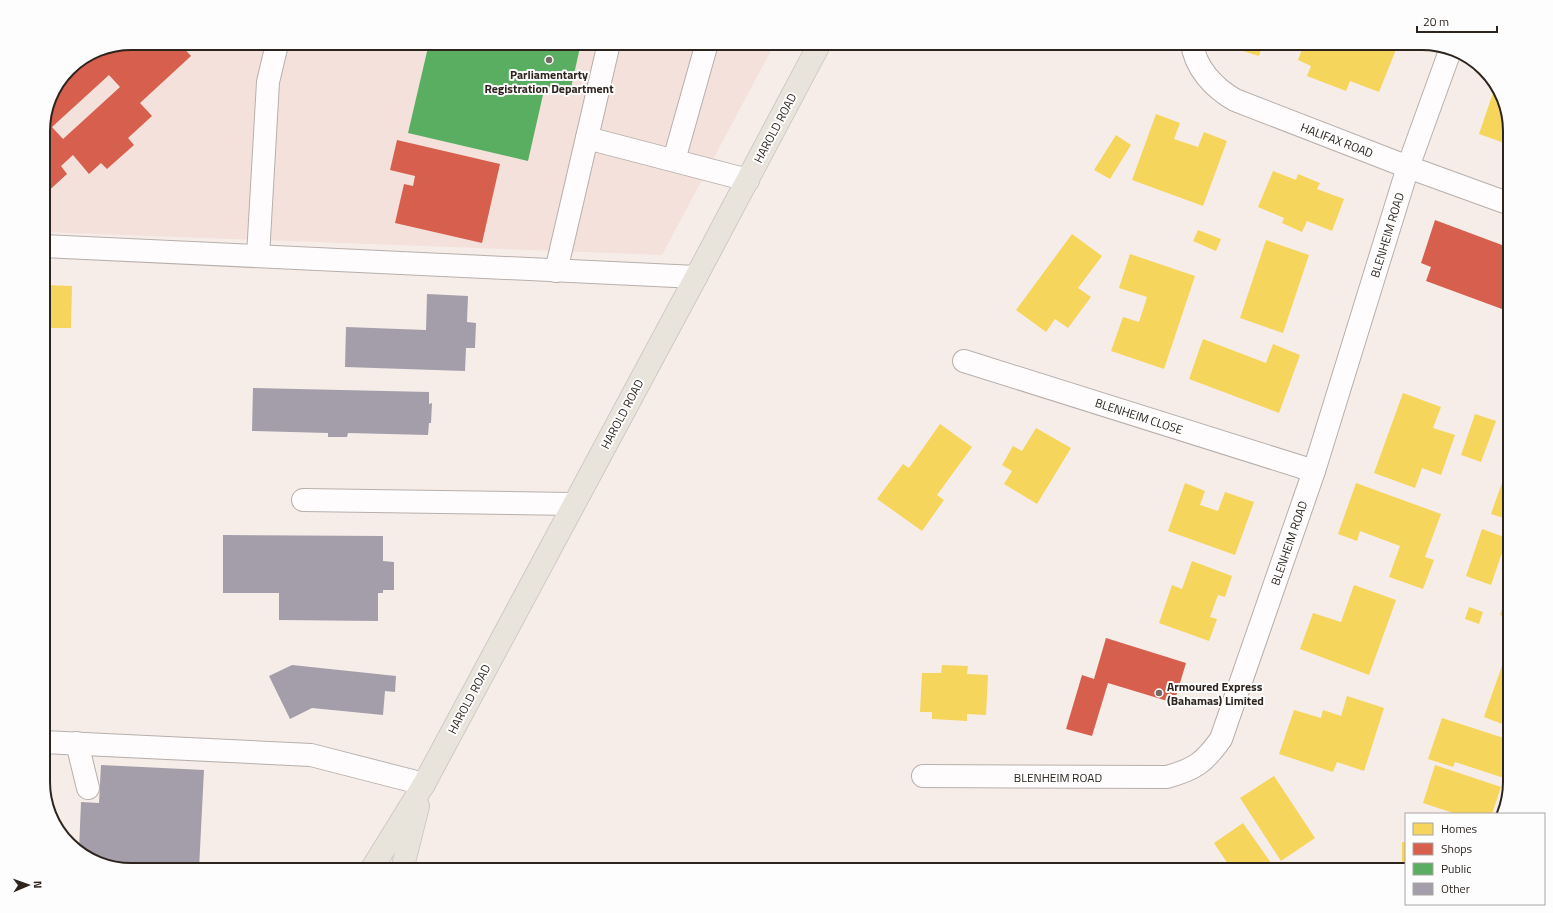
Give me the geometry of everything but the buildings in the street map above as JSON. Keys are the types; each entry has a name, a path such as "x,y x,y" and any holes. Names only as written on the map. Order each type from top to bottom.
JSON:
{"main road":[{"name":"HAROLD ROAD","path":"375,863 424,784 816,50"},
{"name":"HAROLD ROAD","path":"404,863 424,784"}],"street":[{"path":"258,256 268,82 276,50"},
{"path":"556,271 607,50"},
{"path":"674,160 705,50"},
{"name":"HALIFAX ROAD","path":"1194,50 1200,67 1209,80 1220,91 1235,100 1408,167 1503,201"},
{"name":"BLENHEIM ROAD","path":"923,776 1167,777 1184,772 1199,764 1210,754 1221,739 1314,471 1408,167 1448,55"},
{"path":"587,138 748,180"},
{"path":"50,246 696,277"},
{"name":"BLENHEIM CLOSE","path":"964,361 1314,471"},
{"path":"303,500 573,504"},
{"path":"50,742 311,755 424,784"},
{"path":"77,743 88,788"}],"shaded area":[{"path":"131,50 771,50 662,255 50,232 50,126 53,110 58,95 78,70 105,54"}],"place":[{"name":"Parliamentarty Registration Department","path":"549,60"},
{"name":"Armoured Express (Bahamas) Limited","path":"1159,693"}]}
